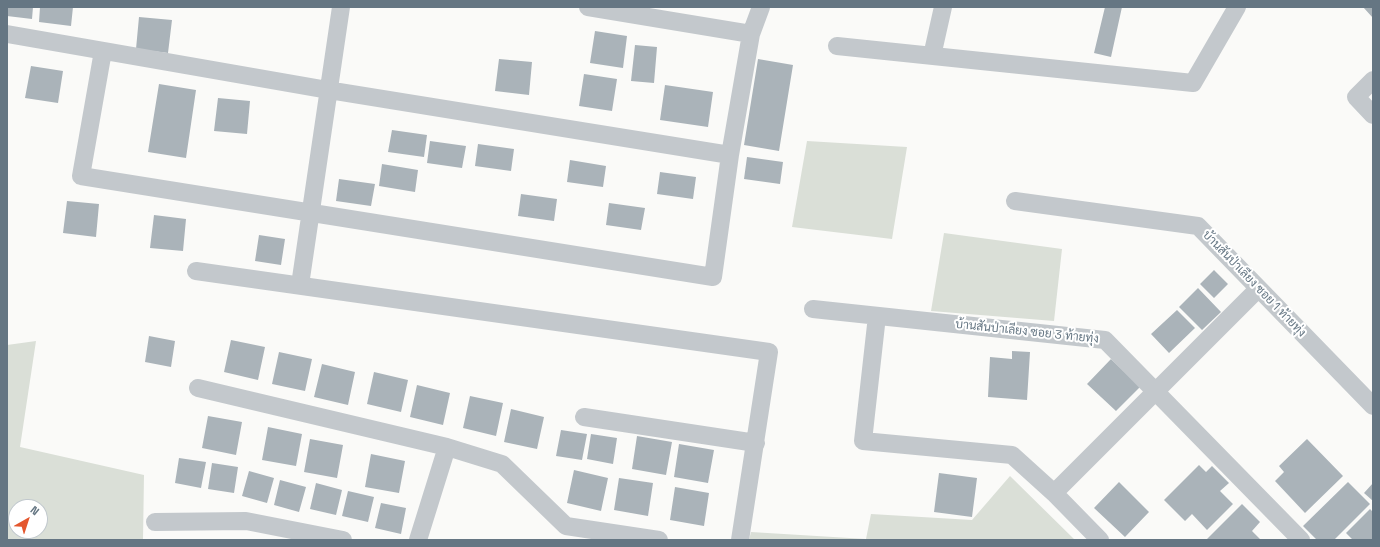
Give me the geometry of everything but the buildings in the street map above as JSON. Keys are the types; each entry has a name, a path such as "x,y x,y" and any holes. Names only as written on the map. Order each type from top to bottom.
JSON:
{"street":[{"path":"300,285 309,213 341,7"},
{"path":"588,7 751,34"},
{"path":"103,51 81,176 713,277 730,155 751,34 761,7"},
{"path":"932,56 943,7"},
{"path":"837,46 1193,83 1237,7"},
{"path":"7,34 328,90 730,155"},
{"path":"1373,80 1356,97 1373,115"},
{"name":"บ้านสันป่าเลียง ซอย 1 ท้ายทุ่ง","path":"1014,201 1198,226 1258,290 1373,406"},
{"path":"196,271 769,352 740,540"},
{"path":"1054,493 1258,290"},
{"name":"บ้านสันป่าเลียง ซอย 3 ท้ายทุ่ง","path":"813,309 1105,340 1301,540"},
{"path":"877,316 863,441 1012,455 1054,493 1100,540"},
{"path":"198,388 447,447 502,464 566,526 659,540"},
{"path":"584,418 756,443"},
{"path":"418,540 447,447"},
{"path":"155,522 246,521 342,540"}],"shaded area":[{"path":"807,141 907,147 892,239 792,227"},
{"path":"944,233 1062,249 1054,321 931,311"},
{"path":"36,341 20,447 144,475 143,540 7,540 7,345"},
{"path":"1010,476 1075,540 749,540 751,532 866,539 871,514 972,520"}]}
